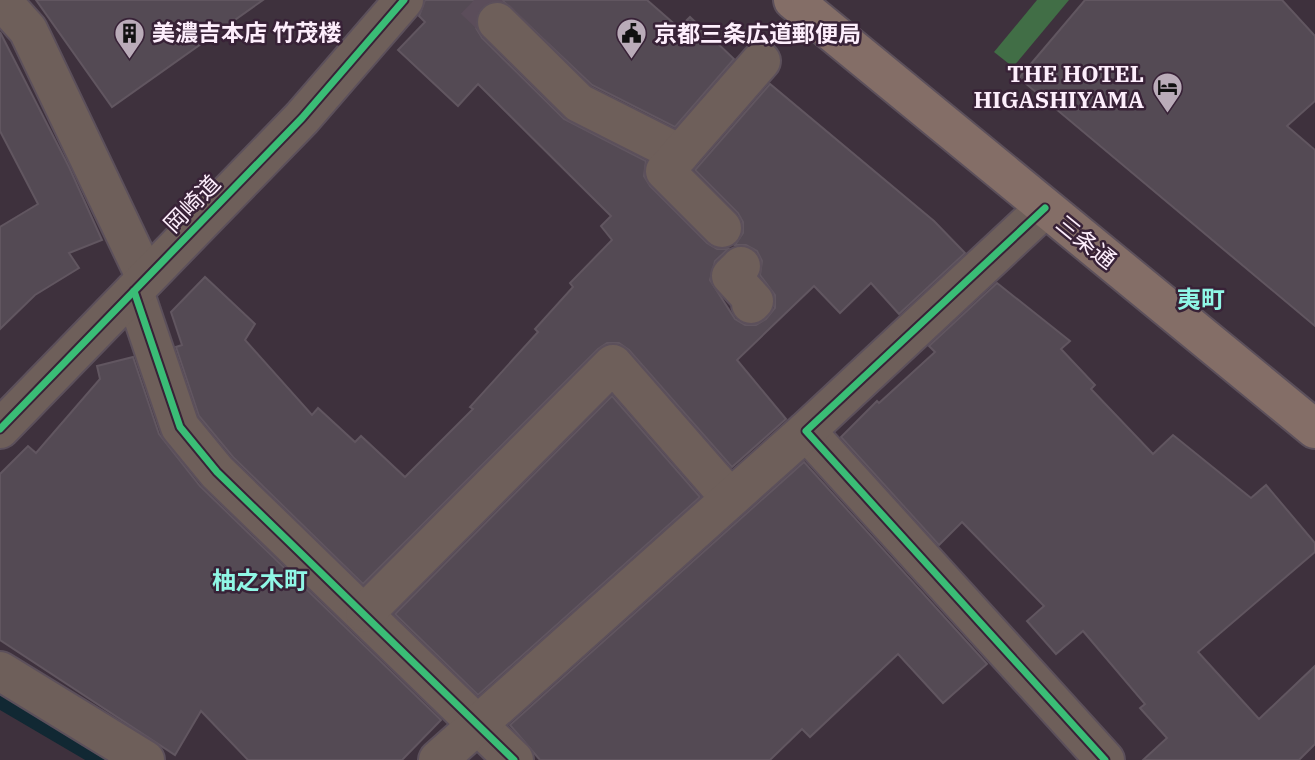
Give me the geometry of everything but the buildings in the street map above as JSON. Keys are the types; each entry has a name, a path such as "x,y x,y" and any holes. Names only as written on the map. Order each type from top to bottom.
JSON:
{"main road":[{"name":"三条通","path":"793,0 1315,429"}],"street":[{"path":"1,0 28,30 140,284 180,427 217,472 514,760"},
{"name":"岡崎道","path":"3,418 140,284 302,118 404,0"},
{"path":"497,22 579,103 680,154"},
{"path":"751,304 754,301 730,276 736,248 665,171 761,61"},
{"path":"438,760 806,431 1045,208"},
{"path":"365,613 613,364 730,498"},
{"path":"806,431 1105,760"},
{"path":"0,671 145,760"}],"green space":[{"path":"1037,0 1069,0 1013,67 994,52"}],"waterway":[{"path":"0,702 99,760"}],"tunnel":[{"path":"474,0 497,22"}],"cycle path":[{"path":"0,429 302,118 404,0"},
{"path":"1045,208 806,431 1105,760"},
{"path":"134,291 180,427 217,472 514,760"}],"place":[{"name":"美濃吉本店 竹茂楼","path":"129,60"},
{"name":"京都三条広道郵便局","path":"631,61"},
{"name":"THE HOTEL HIGASHIYAMA","path":"1167,114"}],"district":[{"name":"夷町","path":"1201,300"},
{"name":"柚之木町","path":"260,581"}]}
